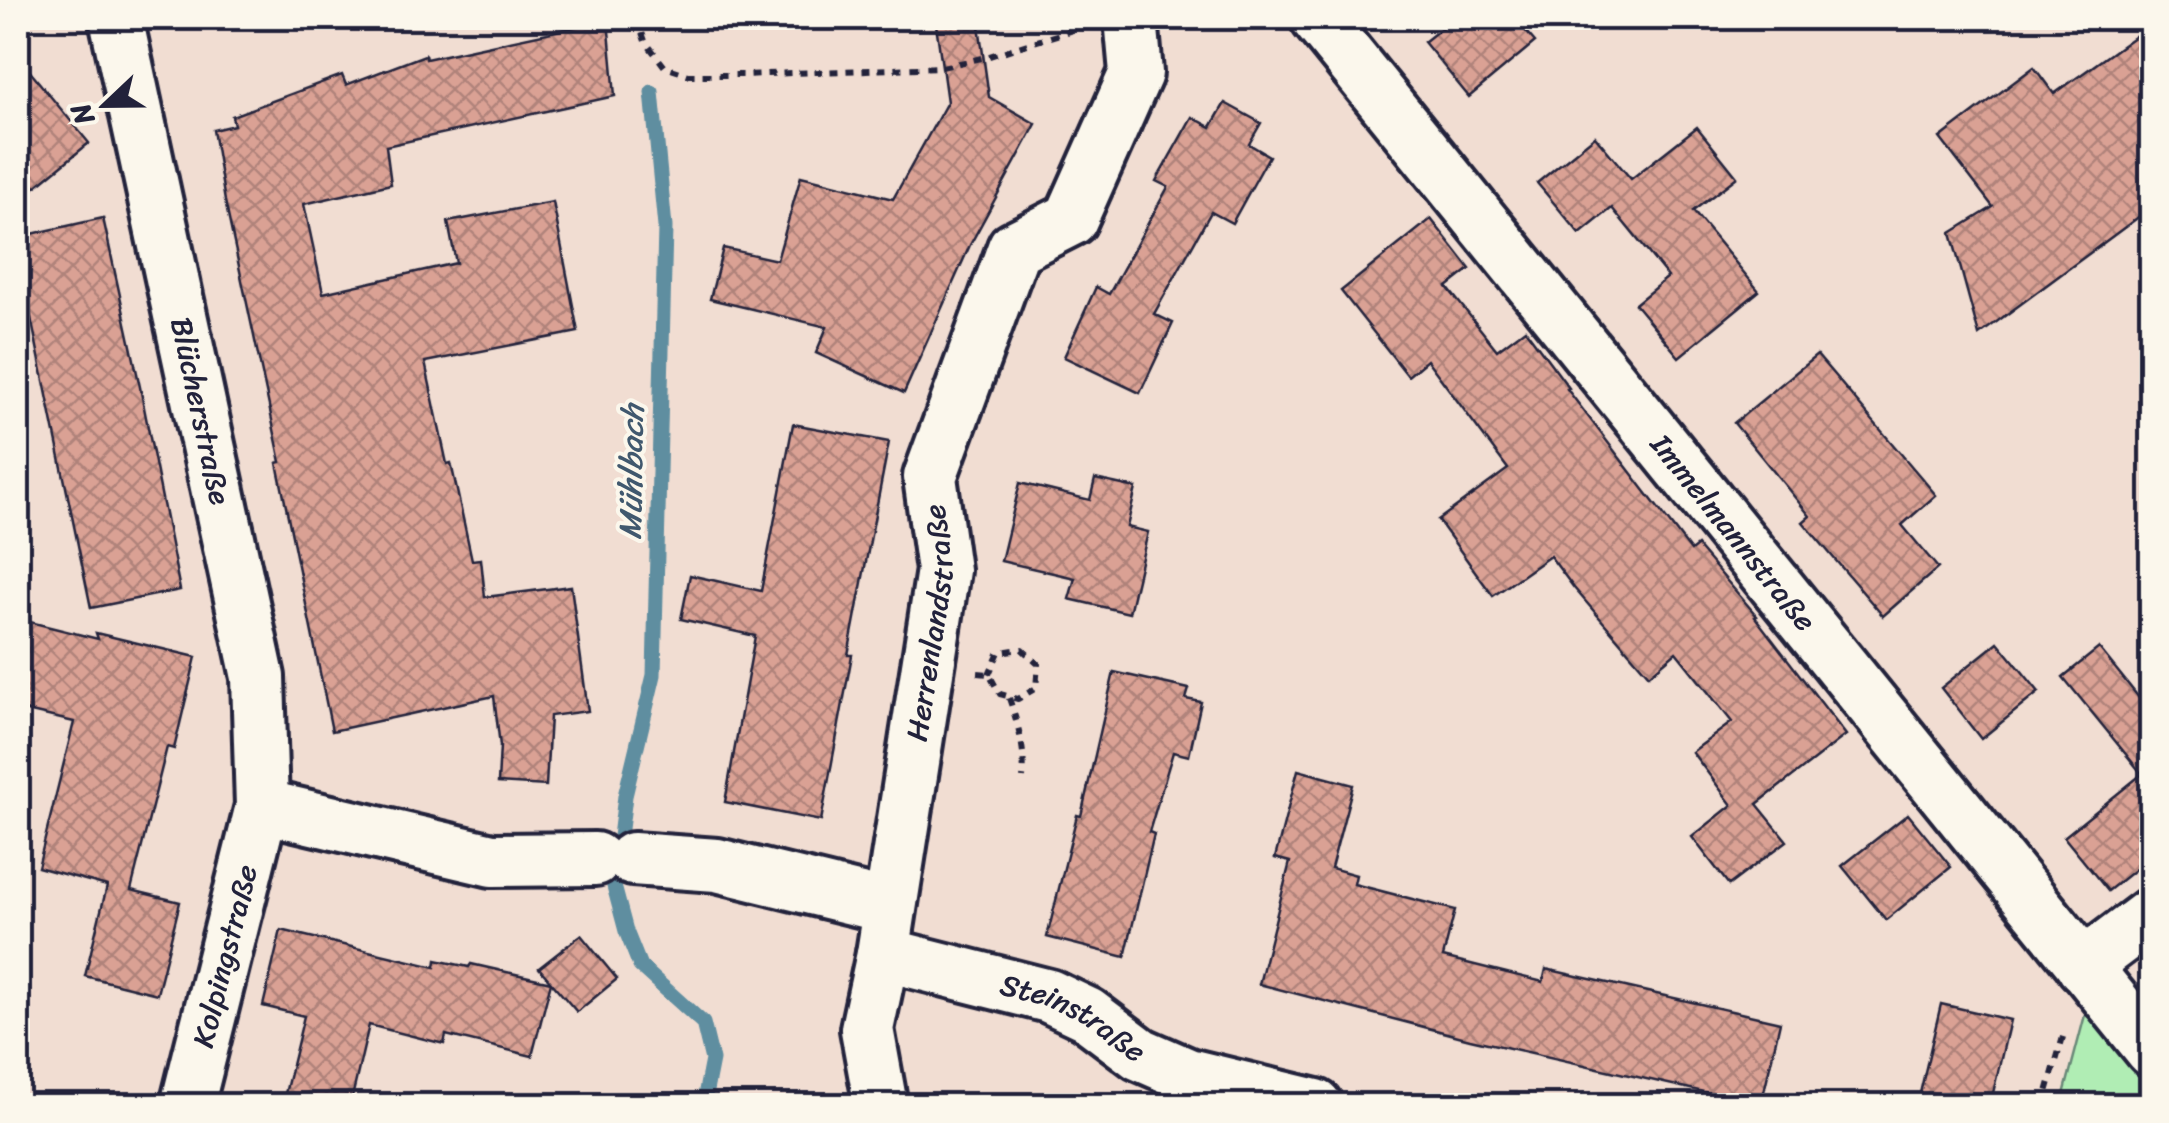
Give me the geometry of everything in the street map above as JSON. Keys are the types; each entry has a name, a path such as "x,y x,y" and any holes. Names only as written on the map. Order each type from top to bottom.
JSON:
{"street":[{"name":"Blücherstraße","path":"116,18 258,677 262,806"},
{"name":"Immelmannstraße","path":"1317,18 2152,1050"},
{"name":"Herrenlandstraße","path":"882,1106 866,1029 886,931 943,570 930,477 1014,248 1071,219 1136,73 1112,20"},
{"name":"Steinstraße","path":"262,806 492,860 614,859 717,865 1049,996 1087,1014 1140,1054 1188,1075 1316,1106"},
{"name":"Kolpingstraße","path":"188,1106 262,806"},
{"path":"2084,966 2152,914"}],"path":[{"path":"636,18 645,42 665,67 689,75 942,67 1112,20"},
{"path":"1022,648 1038,664 1036,688 1018,699 1000,694 989,674 1000,652 1022,648"},
{"path":"927,665 989,674"},
{"path":"1009,697 1020,733 1024,778"},
{"path":"2043,1106 2084,966"}],"green space":[{"path":"2085,1015 2102,1025 2151,1093 2151,1105 2061,1106"}],"building":[{"path":"978,18 989,97 1036,124 970,245 904,393 816,353 827,327 710,299 723,248 777,260 801,176 893,199 947,102 936,24"},
{"path":"1454,18 1514,18 1535,42 1469,97 1424,42"},
{"path":"608,20 615,96 386,146 391,184 304,204 323,293 456,263 448,222 553,202 578,332 425,362 472,560 481,559 485,597 571,586 588,711 550,716 546,786 498,783 500,746 494,696 332,731 213,130 234,125 232,116 342,75 346,85 425,55 426,59"},
{"path":"2152,24 2152,207 1979,335 1951,233 1993,207 1940,138 2034,67 2054,94"},
{"path":"18,57 89,143 18,201"},
{"path":"1225,103 1261,123 1249,144 1269,156 1232,223 1211,212 1154,314 1173,323 1140,393 1064,357 1096,287 1109,294 1168,187 1156,181 1192,117 1211,127"},
{"path":"1697,127 1737,177 1693,211 1759,291 1679,357 1635,304 1668,277 1612,208 1580,234 1537,183 1595,136 1631,179"},
{"path":"103,218 180,590 91,608 18,255 18,237"},
{"path":"1431,219 1470,269 1447,287 1497,350 1525,329 1691,551 1697,546 1757,616 1846,735 1757,804 1787,841 1729,885 1692,837 1732,805 1692,752 1732,722 1676,652 1649,675 1550,556 1493,596 1438,520 1508,469 1427,360 1408,376 1341,291"},
{"path":"1817,355 1936,495 1902,525 1938,568 1883,616 1803,522 1810,516 1734,423"},
{"path":"793,424 889,442 821,821 725,802 755,636 681,619 690,575 761,591"},
{"path":"1095,479 1136,488 1127,527 1148,532 1129,613 1069,599 1075,578 1001,561 1020,483 1090,500"},
{"path":"18,619 196,657 174,749 167,747 131,890 180,902 157,994 85,976 107,886 38,867 74,722 18,709"},
{"path":"1998,642 2039,692 1981,739 1941,688"},
{"path":"2099,648 2152,714 2152,856 2108,891 2064,837 2142,774 2063,677"},
{"path":"1114,672 1189,689 1186,699 1201,702 1189,756 1173,752 1149,832 1154,834 1125,957 1047,937 1077,815 1081,816"},
{"path":"1298,770 1353,785 1331,868 1356,875 1354,884 1455,910 1443,957 1543,982 1546,969 1780,1022 1761,1105 1470,1039 1259,984 1290,862 1275,858"},
{"path":"1908,814 1951,867 1886,920 1842,866"},
{"path":"281,930 435,967 436,960 469,967 471,964 551,982 532,1056 446,1035 444,1044 369,1025 350,1106 282,1106 304,1016 263,1006"},
{"path":"581,935 617,979 577,1012 539,968"},
{"path":"1941,1004 2010,1020 1990,1106 1917,1106"}],"waterway":[{"name":"Mühlbach","path":"652,92 665,227 654,675 625,796 614,886 640,966 703,1023 712,1060 703,1106"}]}
